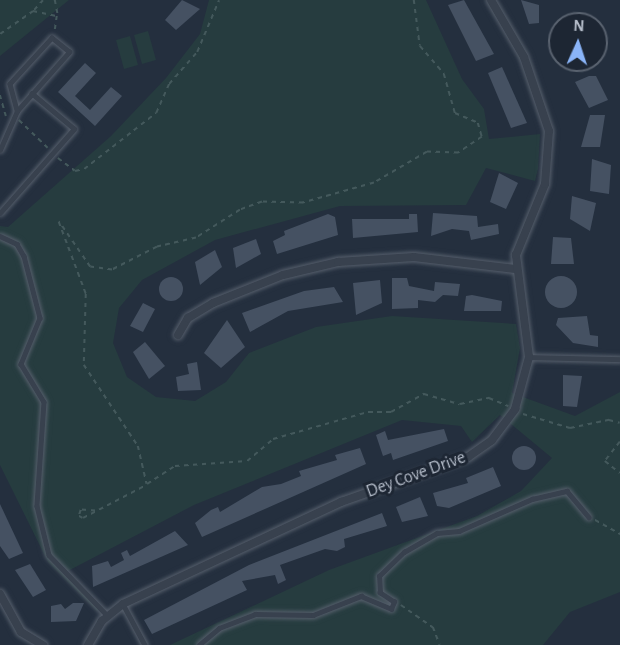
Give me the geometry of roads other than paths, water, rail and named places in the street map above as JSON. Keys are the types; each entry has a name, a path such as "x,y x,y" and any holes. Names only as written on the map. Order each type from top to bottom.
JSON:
{"street":[{"name":"Dey Cove Drive","path":"88,645 107,615 123,604 341,502 468,457 492,440 515,410 529,357 515,269 521,240 549,169 549,131 525,57 491,0"},
{"path":"178,334 188,318 213,303 283,275 338,262 414,256 515,269"},
{"path":"0,594 21,632 43,645"}],"lane":[{"path":"0,150 17,111 69,52 52,38 10,84 17,111"},
{"path":"0,213 74,129 32,94"},
{"path":"0,236 17,244 24,256 40,318 21,364 44,402 37,507 49,555 107,615"},
{"path":"529,357 620,359"},
{"path":"199,645 219,628 255,614 313,615 361,597 391,609 394,602 380,593 379,576 404,552 437,533 459,531 532,499 567,491 589,517"},
{"path":"123,604 145,645"}]}
